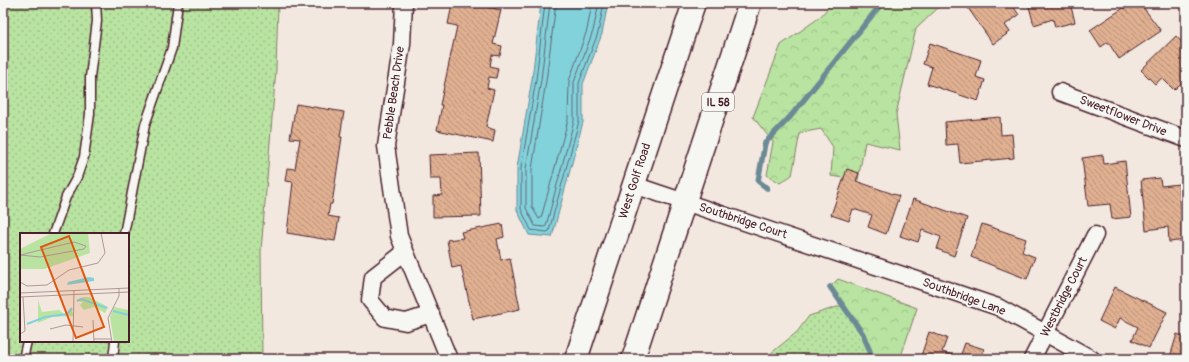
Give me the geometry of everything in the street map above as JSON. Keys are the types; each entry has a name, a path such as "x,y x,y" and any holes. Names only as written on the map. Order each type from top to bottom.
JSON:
{"main road":[{"name":"West Golf Road","path":"576,359 694,3"},
{"name":"IL 58","path":"633,359 750,3"}],"street":[{"name":"Pebble Beach Drive","path":"404,3 402,44 386,146 399,236 449,359"},
{"name":"Sweetflower Drive","path":"1060,92 1186,140"},
{"name":"Southbridge Court","path":"634,185 852,257"},
{"name":"Westbridge Court","path":"1032,359 1096,235"},
{"path":"405,252 373,277 370,300 384,318 406,322 431,314"},
{"name":"Southbridge Lane","path":"852,257 998,307 1092,359"}],"lane":[{"path":"53,233 66,197 78,178 84,157 90,114 90,77 98,21 96,3"},
{"path":"124,233 145,125 172,48 178,3"},
{"path":"23,359 27,342"},
{"path":"113,359 114,342"}],"green space":[{"path":"3,3 278,3 276,70 261,251 262,359 3,359"},
{"path":"832,3 943,3 916,29 896,114 900,150 865,142 858,180 831,176 833,147 821,129 800,133 792,175 780,183 767,175 773,142 753,117 781,45 820,17"},
{"path":"838,279 917,308 900,359 873,359 863,334 830,287"},
{"path":"843,305 863,334 873,359 764,359 797,332 809,316"}],"water":[{"path":"541,3 608,3 602,34 583,84 583,122 552,237 529,235 517,210 517,168 532,79"}],"building":[{"path":"469,3 501,10 493,44 502,46 500,56 492,55 490,66 498,68 496,78 489,77 487,88 494,90 486,127 495,130 493,142 437,130 442,105 440,105 457,26 448,24 452,5 468,8"},
{"path":"968,3 1011,3 1019,15 1005,25 1010,32 993,44 966,5"},
{"path":"1028,3 1070,3 1075,22 1055,27 1053,19 1034,25"},
{"path":"1131,3 1140,3 1161,31 1119,59 1108,42 1101,47 1090,30"},
{"path":"1176,36 1186,47 1186,78 1174,90 1162,78 1155,84 1141,70"},
{"path":"930,43 981,60 976,77 985,80 978,101 927,84 932,67 923,64"},
{"path":"296,104 344,112 340,137 342,137 332,204 330,204 328,216 339,218 335,241 287,233 293,182 285,181 287,168 295,169 300,139 290,138"},
{"path":"1000,117 1001,135 1012,134 1014,158 960,163 958,144 946,145 945,122"},
{"path":"479,153 481,216 433,217 433,196 442,195 441,179 430,179 429,155"},
{"path":"1103,155 1104,164 1125,161 1131,217 1112,219 1110,204 1088,206 1082,158"},
{"path":"847,169 859,173 856,181 899,196 886,234 868,227 872,215 853,209 849,221 831,215"},
{"path":"1160,178 1161,186 1179,184 1181,206 1186,205 1186,240 1169,242 1168,227 1146,230 1141,180"},
{"path":"913,199 967,218 954,256 937,249 941,237 922,230 918,242 900,236"},
{"path":"502,224 504,237 497,239 501,260 510,258 520,309 473,319 461,266 452,268 447,240 463,238 461,232"},
{"path":"982,224 1026,239 1022,252 1035,257 1027,279 971,257"},
{"path":"1115,287 1167,312 1149,348 1132,340 1138,327 1120,318 1115,329 1099,321"},
{"path":"929,332 947,338 942,352 960,357 965,343 984,349 981,359 920,359"},
{"path":"1177,334 1185,337 1186,335 1186,359 1170,357"}],"waterway":[{"path":"767,188 758,181 765,143 790,117 882,3"},
{"path":"830,287 863,334 873,359"}]}
